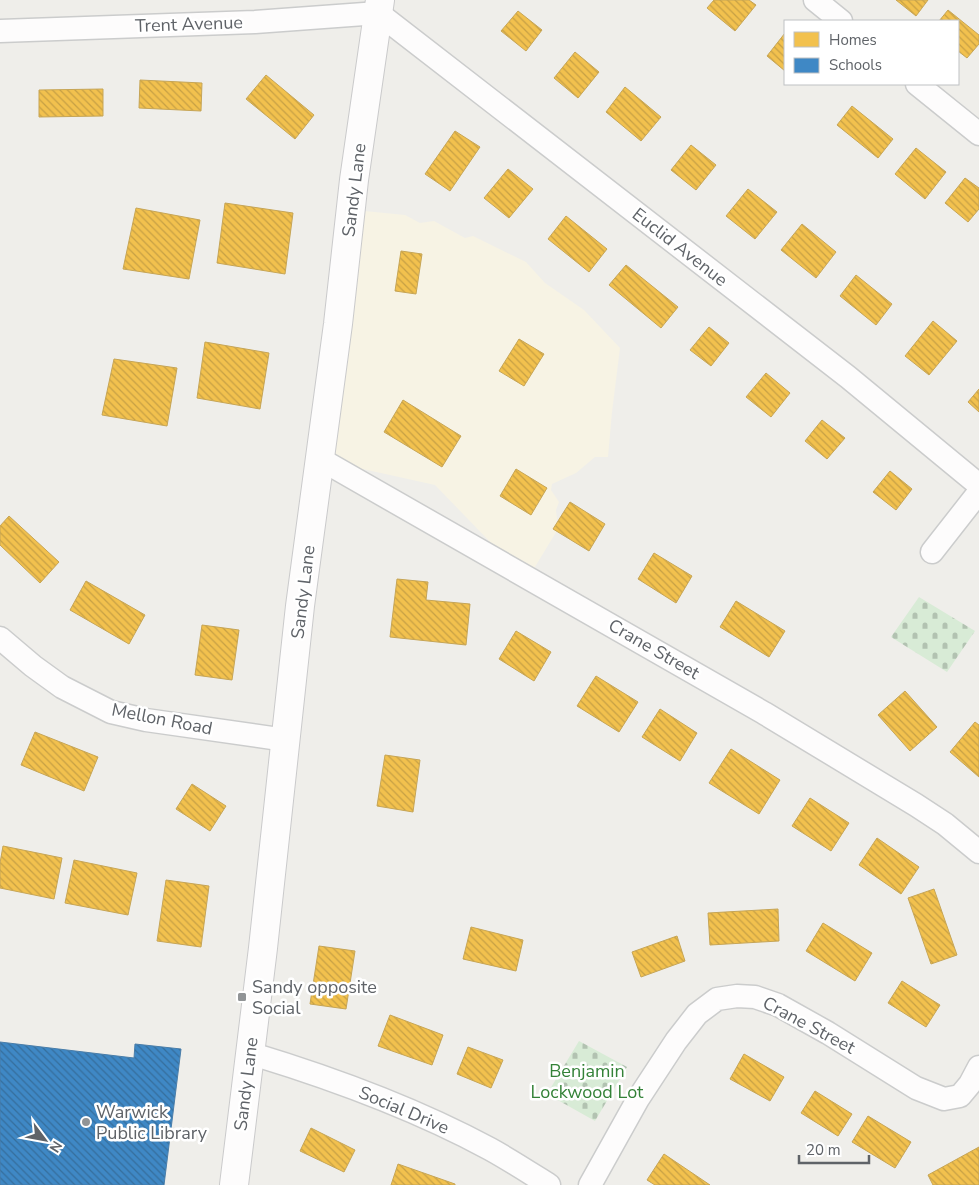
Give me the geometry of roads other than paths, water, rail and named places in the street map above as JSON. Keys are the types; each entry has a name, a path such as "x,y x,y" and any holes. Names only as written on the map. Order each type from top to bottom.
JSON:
{"main road":[{"name":"Sandy Lane","path":"234,1185 263,948 300,606 338,324 354,180 379,6"}],"street":[{"path":"815,0 840,20"},
{"name":"Trent Avenue","path":"0,31 255,22 379,6"},
{"name":"Euclid Avenue","path":"379,6 848,377 979,485"},
{"path":"918,85 979,134"},
{"name":"Crane Street","path":"320,459 764,713 916,805 945,824 979,852"},
{"path":"932,552 979,492"},
{"name":"Mellon Road","path":"0,638 33,666 62,687 111,712 146,720 286,740"},
{"name":"Crane Street","path":"590,1185 638,1099 676,1041 697,1014 717,999 737,996 755,997 778,1005 828,1033 916,1088 944,1099 960,1096 970,1084 979,1067"},
{"name":"Social Drive","path":"249,1053 313,1072 445,1126 491,1150 549,1185"}],"place":[{"name":"Sandy opposite Social","path":"242,997"},
{"name":"Warwick Public Library","path":"86,1122"}],"park label":[{"name":"Benjamin Lockwood Lot","path":"587,1081"}]}
